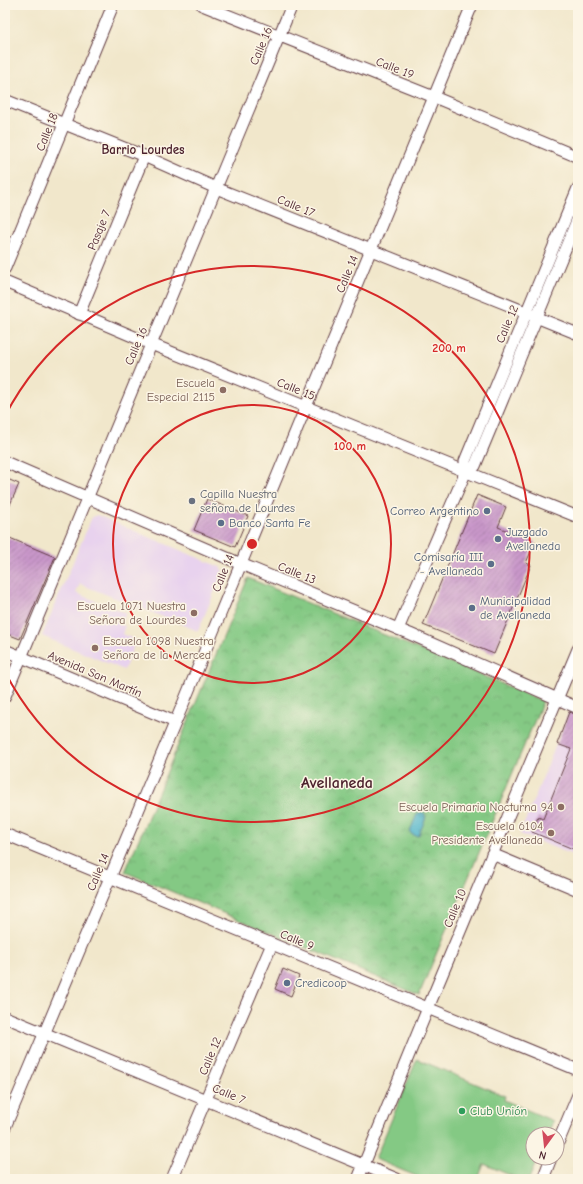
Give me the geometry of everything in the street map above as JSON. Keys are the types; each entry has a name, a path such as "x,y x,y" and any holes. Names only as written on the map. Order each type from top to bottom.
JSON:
{"street":[{"name":"Calle 18","path":"5,268 113,5"},
{"name":"Calle 19","path":"202,5 434,97 578,157"},
{"name":"Calle 16","path":"5,696 292,5"},
{"name":"Calle 14","path":"5,1128 241,564 472,5"},
{"name":"Calle 17","path":"5,100 144,156 216,188 578,334"},
{"name":"Pasaje 7","path":"79,314 144,156"},
{"name":"Calle 12","path":"398,629 466,472 475,466 578,188"},
{"name":"Calle 12","path":"531,315 578,218"},
{"name":"Calle 15","path":"5,282 151,344 578,517"},
{"name":"Calle 13","path":"5,462 241,564 398,629 578,708"},
{"name":"Calle 10","path":"358,1179 578,649"},
{"name":"Avenida San Martín","path":"5,650 175,722"},
{"name":"Calle 9","path":"5,834 578,1070"},
{"path":"492,854 578,890"},
{"name":"Calle 12","path":"172,1179 272,944"},
{"name":"Calle 7","path":"5,1017 397,1179"},
{"path":"565,1126 578,1095"},
{"path":"542,1179 548,1166"}],"shaded area":[{"path":"97,515 220,567 223,571 198,631 80,584 76,593 126,613 121,624 125,626 122,634 136,640 124,670 42,636 92,517"},
{"path":"570,710 578,713 578,857 520,834"}],"green space":[{"path":"248,578 543,701 419,995 125,872"},
{"name":"Club Unión","path":"417,1059 505,1096 504,1100 553,1121 551,1126 525,1126 525,1166 535,1166 529,1179 519,1179 484,1164 478,1179 423,1179 375,1159"}],"water":[{"path":"421,812 424,813 426,817 419,835 416,836 411,834 410,831 417,814"}],"building":[{"path":"5,478 19,484 5,516"},
{"path":"477,495 506,507 498,527 535,542 526,563 531,565 494,654 423,625"},
{"name":"Banco Santa Fe","path":"207,499 248,516 235,547 194,530"},
{"path":"5,536 55,557 20,639 5,633"},
{"path":"569,712 578,715 578,786 574,795 578,797 578,851 532,832 538,817 543,819 571,749 557,744"},
{"name":"Credicoop","path":"283,969 299,976 291,996 275,989"}],"place":[{"name":"Escuela Especial 2115","path":"223,390"},
{"name":"Capilla Nuestra señora de Lourdes","path":"192,501"},
{"name":"Correo Argentino","path":"487,511"},
{"name":"Banco Santa Fe","path":"221,523"},
{"name":"Juzgado Avellaneda","path":"498,539"},
{"name":"Comisaría III - Avellaneda","path":"491,564"},
{"name":"Municipalidad de Avellaneda","path":"472,608"},
{"name":"Escuela 1071 Nuestra Señora de Lourdes","path":"194,613"},
{"name":"Escuela 1098 Nuestra Señora de la Merced","path":"95,648"},
{"name":"Escuela Primaria Nocturna 94","path":"561,807"},
{"name":"Escuela 6104 Presidente Avellaneda","path":"551,833"},
{"name":"Credicoop","path":"287,983"},
{"name":"Club Unión","path":"462,1111"}],"district":[{"name":"Barrio Lourdes","path":"143,149"},
{"name":"Avellaneda","path":"337,782"}]}
